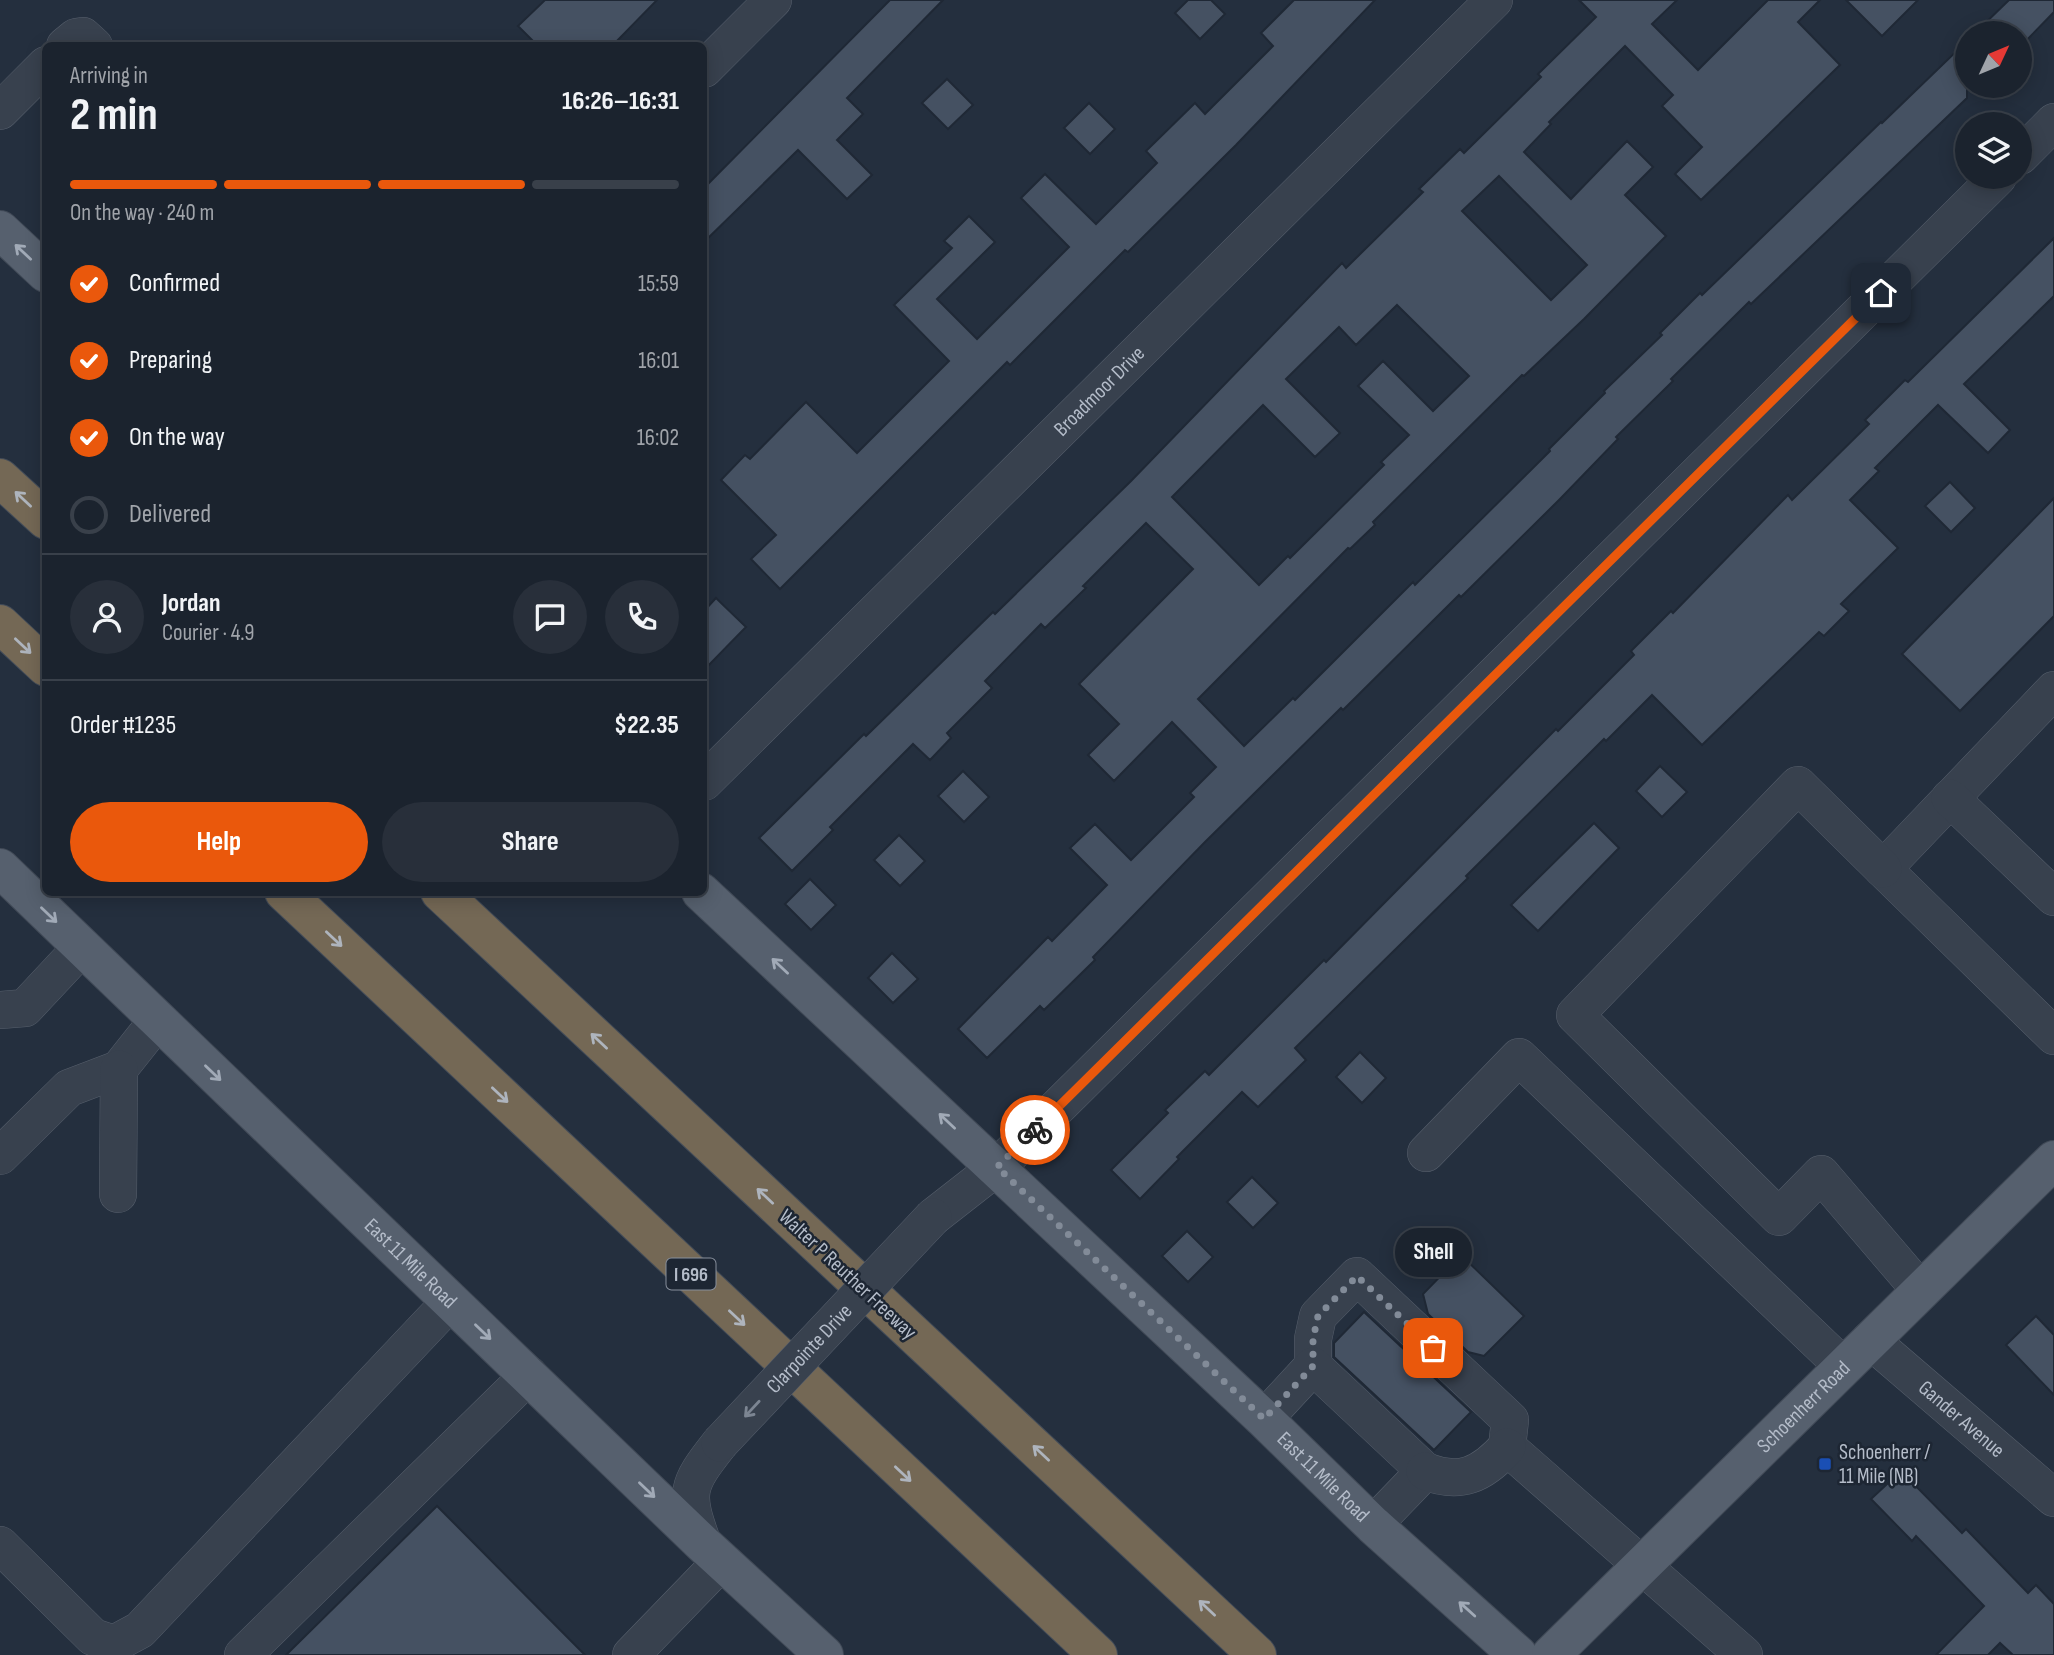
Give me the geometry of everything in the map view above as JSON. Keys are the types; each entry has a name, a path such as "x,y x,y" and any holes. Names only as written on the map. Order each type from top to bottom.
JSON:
{"highway":[{"path":"0,478 42,516"},
{"path":"0,624 42,663"},
{"name":"I 696","path":"288,896 1098,1655"},
{"name":"Walter P Reuther Freeway","path":"444,896 1257,1655"}],"main road":[{"path":"0,230 42,269"},
{"name":"East 11 Mile Road","path":"0,868 713,1552 824,1655"},
{"name":"East 11 Mile Road","path":"705,896 997,1167 1373,1525 1518,1655"},
{"name":"Schoenherr Road","path":"1551,1655 2054,1160"}],"street":[{"path":"707,66 773,0"},
{"name":"Broadmoor Drive","path":"707,779 1494,0"},
{"path":"70,42 83,36 90,42"},
{"path":"0,111 42,69"},
{"path":"2032,144 2054,122"},
{"name":"Clarpointe Drive","path":"713,1552 691,1511 690,1489 697,1472 720,1443 933,1217 997,1167 1986,189"},
{"path":"1882,869 2054,690"},
{"path":"1921,1291 1821,1174 1779,1217 1575,1015 1798,785 2054,1037"},
{"path":"1950,799 2054,897"},
{"path":"0,1010 25,1008 82,947"},
{"path":"0,1156 69,1088 119,1069 158,1020"},
{"path":"1426,1153 1519,1057 1844,1367"},
{"path":"118,1194 119,1069"},
{"path":"1264,1419 1313,1366 1313,1339 1318,1316 1357,1276 1510,1420 1507,1447 1494,1461 1471,1475 1444,1478 1425,1471 1313,1366"},
{"path":"0,1545 93,1637 114,1644 140,1630 451,1301"},
{"name":"Gander Avenue","path":"1870,1340 2054,1498"},
{"path":"243,1655 528,1375"},
{"path":"1507,1447 1744,1655"},
{"path":"1373,1525 1425,1471"},
{"path":"631,1655 713,1552"}],"building":[{"path":"545,0 657,0 616,42 534,42 518,26"},
{"path":"890,0 943,0 847,98 863,114 837,140 872,175 847,199 798,150 707,239 707,185"},
{"path":"1188,0 1211,0 1225,14 1200,39 1175,13"},
{"path":"1294,0 1375,0 1236,145 1128,252 1125,250 1010,365 1007,362 780,589 751,559 776,535 721,480 745,455 750,459 806,402 857,453 949,361 894,305 952,248 944,241 969,216 995,242 937,299 977,339 1069,247 1021,198 1045,174 1096,224 1157,163 1146,151 1195,103 1205,114 1273,46 1261,33"},
{"path":"1579,0 1677,0 1652,24 1698,70 1768,0 1820,0 1798,22 1840,65 1701,200 1675,174 1702,147 1662,106 1673,95 1625,46 1549,122 1551,124 1524,152 1571,199 1627,141 1653,167 1625,195 1666,236 1584,319 1522,375 1373,522 1375,525 1348,548 1198,699 1244,746 1293,698 1295,700 1413,582 1415,585 1550,451 1604,391 1662,335 1660,333 1700,293 1702,295 1955,53 1955,98 1967,98 1751,304 1749,302 1671,379 1673,381 1616,437 1618,439 1560,499 1205,842 1093,957 1095,960 1044,1010 1040,1006 987,1058 958,1029 1048,937 1052,941 1107,885 1070,848 1095,824 1131,860 1194,797 1190,793 1216,767 1172,722 1114,781 1088,755 1119,724 1079,684 1193,569 1146,523 1083,586 1086,588 1045,628 1041,624 985,681 992,688 947,733 951,738 930,760 913,744 830,827 833,830 792,871 759,838 864,734 866,736 993,612 995,614 1131,481 1342,263 1346,268 1423,192 1419,189 1460,149 1464,153 1541,77 1538,74 1596,17","holes":["1499,176 1587,265 1551,300 1462,211","1397,305 1469,376 1433,411 1383,361 1358,386 1409,435 1381,462 1384,465 1259,585 1172,497 1263,405 1315,457 1340,433 1286,379 1339,327 1356,345"]},
{"path":"1846,0 1918,0 1882,36"},
{"path":"2009,0 2054,0 2054,12 2032,35 2032,21 1987,21"},
{"path":"947,79 973,105 948,129 922,103"},
{"path":"1089,103 1115,129 1090,154 1064,128"},
{"path":"2054,238 2054,296 1964,384 2010,430 1988,453 1938,405 1875,468 1879,471 1850,500 1898,548 1841,604 1849,611 1824,636 1819,632 1702,745 1652,695 1606,741 1604,739 1466,876 1468,878 1295,1048 1306,1060 1258,1107 1242,1092 1177,1157 1179,1159 1140,1199 1111,1170 1168,1113 1165,1110 1205,1071 1209,1075 1324,960 1326,962 1556,729 1558,731 1634,655 1631,651 1671,611 1673,613 1788,495 1792,500 1869,424 1865,420 1905,380 1908,382"},
{"path":"1950,482 1975,508 1951,532 1925,506"},
{"path":"2054,498 2054,616 1960,711 1902,654"},
{"path":"716,598 746,627 707,667 707,608"},
{"path":"1660,766 1687,792 1662,817 1636,791"},
{"path":"963,771 989,797 964,822 938,796"},
{"path":"1594,823 1619,848 1538,931 1511,905"},
{"path":"899,835 925,861 900,886 874,860"},
{"path":"810,879 836,905 811,930 785,904"},
{"path":"892,953 918,979 893,1003 868,978"},
{"path":"1360,1052 1386,1078 1362,1103 1336,1077"},
{"path":"1252,1177 1278,1203 1253,1228 1227,1202"},
{"path":"1187,1231 1213,1257 1188,1282 1162,1256"},
{"path":"1461,1255 1524,1316 1484,1356 1468,1352 1428,1314 1423,1294"},
{"path":"1364,1312 1471,1412 1434,1450 1334,1357 1334,1343"},
{"path":"2036,1316 2054,1335 2054,1395 2006,1345"},
{"path":"1901,1471 1962,1533 1966,1529 2028,1593 2036,1585 2054,1604 2054,1655 2013,1655 2000,1643 1988,1655 1936,1655 1984,1606 1916,1536 1912,1541 1871,1499"},
{"path":"437,1506 585,1655 286,1655"}],"way so far":[{"path":"1035,1130 997,1167 1264,1419 1313,1366 1313,1339 1318,1316 1357,1276 1433,1348"}],"place":[{"name":"Shell","path":"1433,1348"},
{"name":"Schoenherr / 11 Mile (NB)","path":"1825,1464"}],"route":[{"path":"1035,1130 1881,293"}]}
